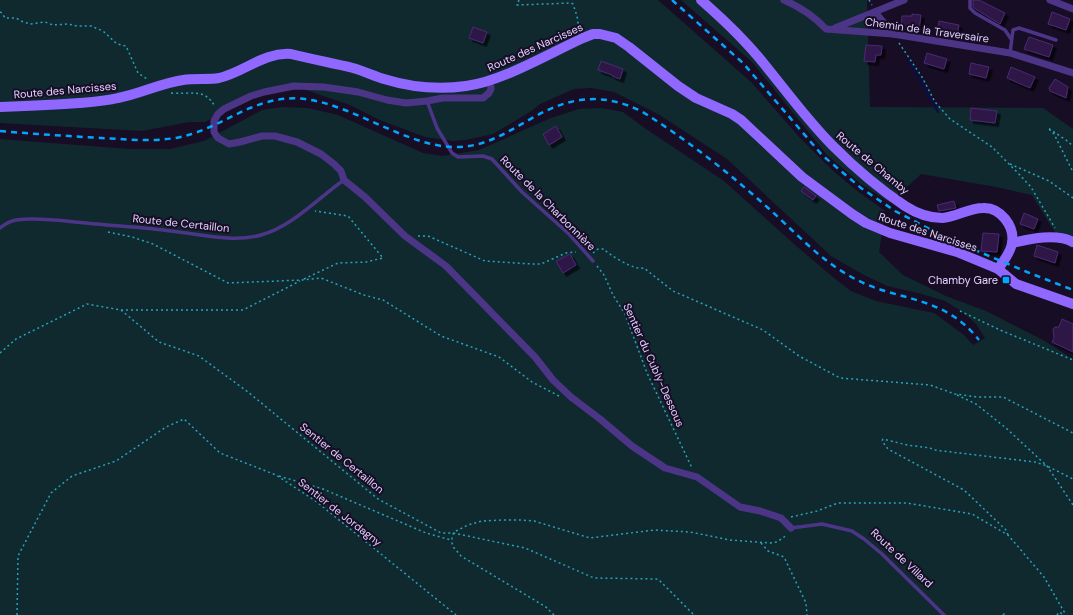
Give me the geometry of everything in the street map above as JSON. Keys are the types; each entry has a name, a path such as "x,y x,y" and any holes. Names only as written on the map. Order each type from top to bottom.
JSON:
{"street":[{"name":"Route de Chamby","path":"701,0 724,20 759,58 833,147 879,186 905,206 926,216 943,218 958,215 971,210 991,208 1007,221 1012,243"},
{"name":"Chemin de la Traversaire","path":"784,0 796,5 818,20 826,29 893,34 1010,53 1073,73"},
{"path":"834,29 904,0"},
{"path":"1050,0 1073,8"},
{"path":"875,12 893,34"},
{"name":"Route des Narcisses","path":"0,107 40,106 116,99 183,80 218,78 245,69 265,58 281,54 353,68 417,87 442,88 466,86 506,74 593,34 608,35 616,38 629,47 678,86 696,98 732,114 741,120 802,177 866,223 890,233 958,252 998,269"},
{"path":"490,80 491,89 487,96 483,98 443,98 427,101 396,102 358,92 324,87 294,86 251,96 224,109 218,114 214,121 214,132 221,141 228,144 234,144 262,136 289,139 309,148 330,161 341,171 344,180 365,197 405,236 446,266 535,357 553,380 570,397 600,419 632,446 665,468 697,477 740,507 760,511 781,518 791,528"},
{"path":"1073,242 1057,238 1027,240 1012,243 998,269 1016,284 1073,304"}],"lane":[{"path":"970,0 970,8 974,13 1005,30 1012,40"},
{"path":"1010,53 1013,30 1019,28 1056,40"},
{"name":"Route de la Charbonnière","path":"427,101 437,128 452,153 458,157 483,156 492,159 522,192 569,234 594,261"},
{"name":"Route de Certaillon","path":"0,228 6,223 21,220 55,220 166,230 229,238 244,238 260,235 274,230 302,212 344,180"},
{"name":"Route de Villard","path":"791,528 822,524 852,531 882,554 944,615"}],"path":[{"path":"518,0 517,4 573,4 577,16 579,31"},
{"path":"0,12 5,18 16,18 30,24 45,22 52,25 68,24 77,26 92,26 103,31 117,44 126,46 138,73 153,83 159,82 170,93 202,93 213,103 218,114"},
{"path":"893,34 922,77 935,102 945,114 950,119 992,147 1031,187 1057,231 1057,238"},
{"path":"1072,170 1054,134 1048,128 1073,146"},
{"path":"1009,164 1049,181 1073,198"},
{"path":"0,352 16,339 86,304 121,310 243,310 338,263 366,262 383,258 348,216 318,211 302,212"},
{"path":"96,224 109,232 132,237 153,244 228,283 321,278 364,295 383,300 441,336 498,357 532,382 558,396 570,397"},
{"path":"405,236 428,236 485,261 541,264 566,253 584,250"},
{"path":"588,255 598,249 604,249 623,262 637,268 644,268 673,291 763,330 799,356 840,378 930,385 955,394 976,404 1006,428 1047,466 1073,505"},
{"name":"Sentier du Cubly-Dessous","path":"594,261 604,275 612,295 625,314 647,373 697,477"},
{"name":"Sentier de Certaillon","path":"121,310 159,342 199,356 248,392 378,499 441,533 454,533 526,548 594,578 658,579 694,615"},
{"path":"960,311 1000,330 1073,360"},
{"path":"955,394 1003,397 1073,433"},
{"name":"Sentier de Jordagny","path":"17,615 18,556 51,493 72,476 116,461 166,427 184,419 220,453 276,475 317,502 456,615"},
{"path":"1065,615 1044,577 1008,535 1006,530 964,490 888,449 882,441 883,439 934,450 1035,462 1047,466 1073,479"},
{"path":"276,475 323,489 426,533 451,540"},
{"path":"554,615 546,607 461,556 454,548 451,540 454,533 468,525 482,521 521,520 534,521 590,538 654,530 690,532 730,540 761,543 777,542 786,536 791,528 790,518 817,511 838,503 907,503 972,514 1008,535"},
{"path":"761,543 768,551 784,557 806,603 807,615"},
{"path":"1057,615 1059,612 1065,615"}],"green space":[{"path":"0,0 658,0 751,82 800,138 831,169 856,190 885,211 879,252 903,275 946,296 986,311 1043,340 1073,359 1073,615 0,615 0,139 129,149 170,149 204,141 262,110 282,107 308,108 338,115 423,153 442,156 479,150 551,118 579,109 602,108 623,112 724,181 794,244 851,291 876,301 934,313 964,335 973,345 985,338 976,324 964,313 945,301 887,286 862,274 831,256 727,159 658,114 614,92 591,88 574,89 540,104 530,112 493,134 466,140 453,141 425,137 380,120 350,105 303,89 286,89 251,99 205,122 189,122 142,131 0,123"},
{"path":"681,0 867,0 870,107 1043,108 1073,129 1073,249 1061,242 1032,195 921,174 890,203 861,184 827,155 752,62"}],"building":[{"path":"973,0 979,0 1005,13 1000,24 973,7"},
{"path":"1052,12 1070,19 1066,30 1048,24"},
{"path":"912,14 921,15 919,30 901,29 902,16 912,16"},
{"path":"939,21 959,25 957,36 937,33"},
{"path":"473,27 487,32 483,43 469,38"},
{"path":"1029,37 1053,45 1049,57 1024,49"},
{"path":"866,45 882,46 881,55 876,55 875,62 864,61"},
{"path":"927,53 947,59 944,69 924,63"},
{"path":"601,61 623,69 620,79 598,70"},
{"path":"971,63 989,67 986,78 969,74"},
{"path":"1011,67 1035,77 1030,88 1007,78"},
{"path":"1055,79 1068,87 1066,98 1050,91 1049,88"},
{"path":"971,108 997,111 995,123 970,120"},
{"path":"556,126 562,137 549,145 543,134"},
{"path":"804,187 816,196 813,200 801,191"},
{"path":"954,201 956,208 939,211 937,205"},
{"path":"1024,213 1038,219 1034,229 1020,224"},
{"path":"983,233 999,234 997,252 981,251"},
{"path":"1037,245 1058,252 1055,263 1034,256"},
{"path":"570,254 576,265 563,273 556,261"},
{"path":"1062,319 1073,324 1073,352 1052,342 1054,338 1053,329 1055,327 1059,327"}],"waterway":[{"path":"909,61 938,112"}],"railway":[{"path":"672,0 743,63 822,155 861,188 895,211 949,239 1073,290"},
{"path":"0,131 147,140 166,139 192,134 238,113 270,101 305,99 325,103 408,137 449,147 469,146 495,138 549,109 562,104 588,99 614,101 641,111 690,144 737,181 816,252 837,268 865,284 933,306 949,314 964,325 979,340"}],"place":[{"name":"Chamby Gare","path":"1006,280"}]}
